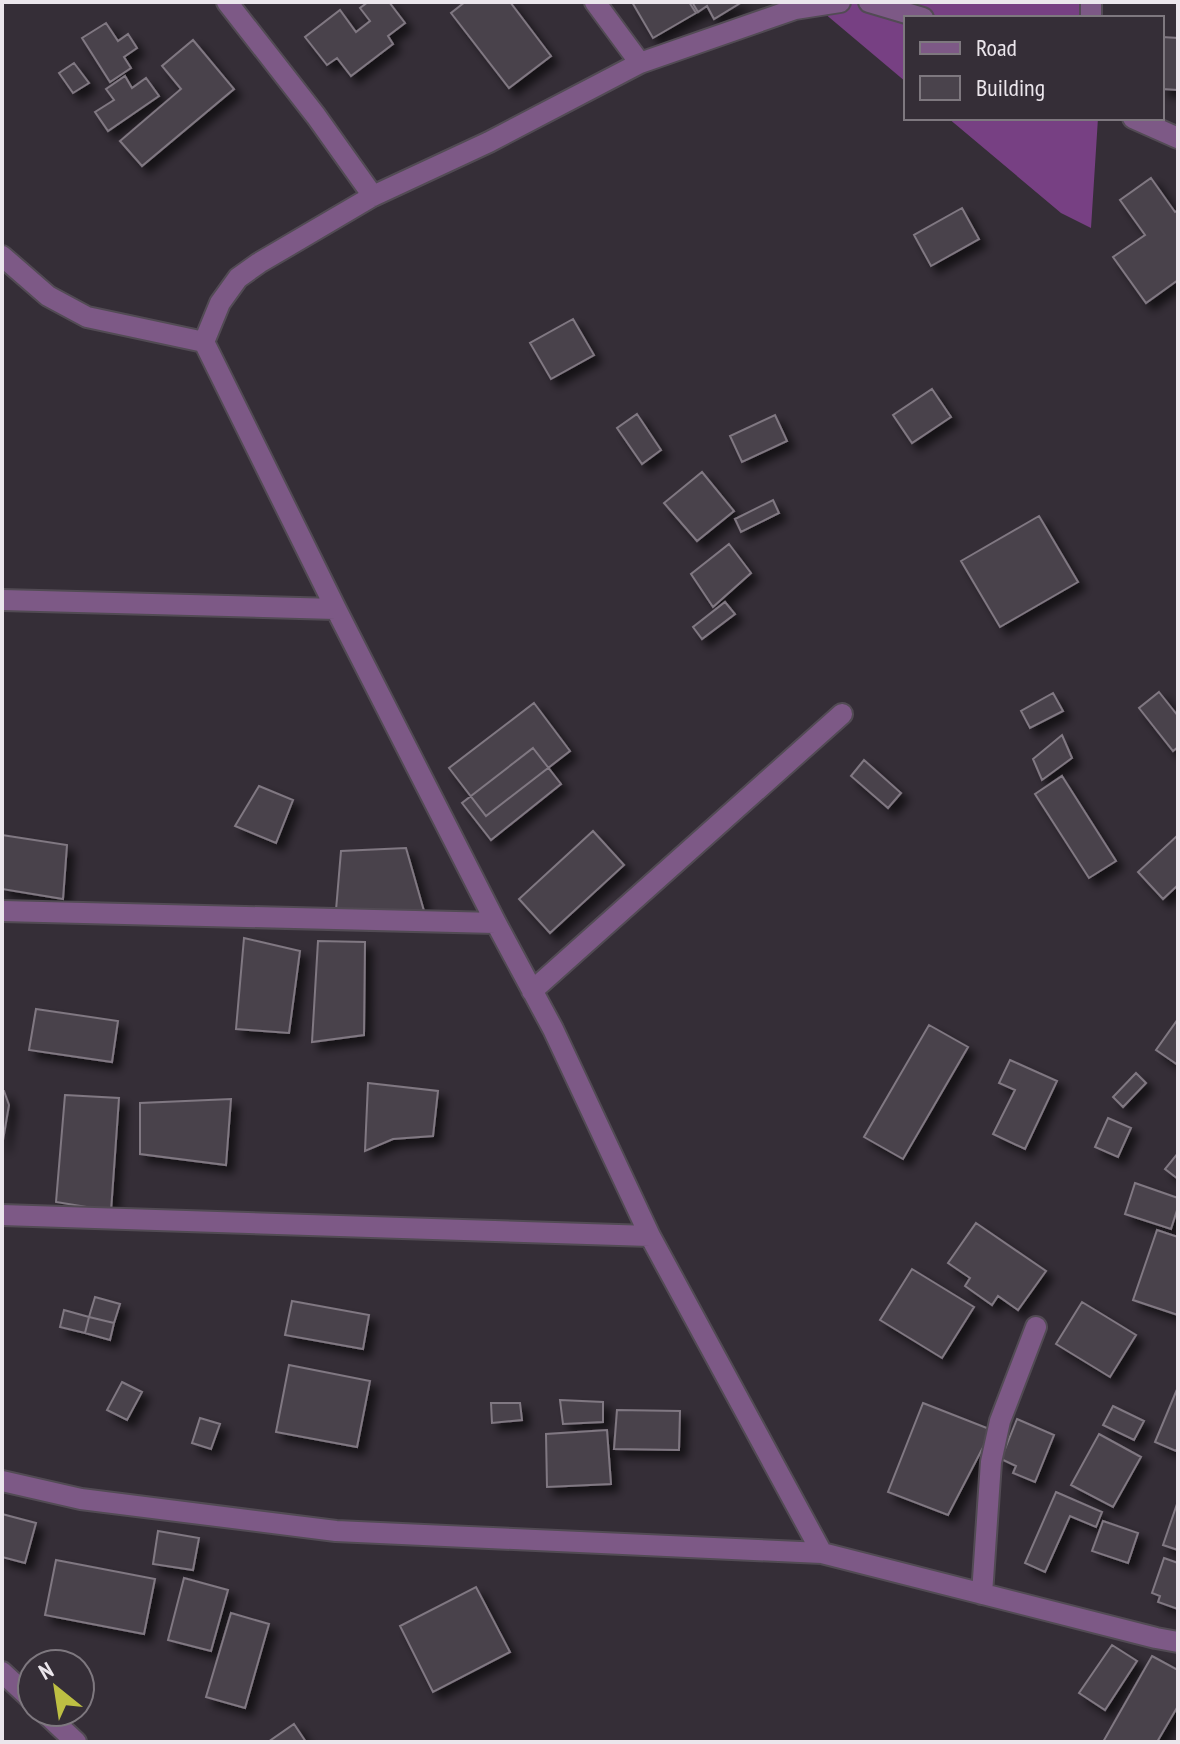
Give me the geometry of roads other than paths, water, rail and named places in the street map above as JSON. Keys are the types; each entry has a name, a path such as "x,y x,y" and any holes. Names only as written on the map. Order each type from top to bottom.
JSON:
{"street":[{"path":"227,2 316,116 373,196"},
{"path":"595,2 640,63"},
{"path":"822,1553 650,1236 553,1029 336,609 204,342 220,303 238,278 373,196 489,142 640,63 795,9 840,2"},
{"path":"869,2 916,16"},
{"path":"1138,120 1178,138"},
{"path":"2,256 48,296 87,317 204,342"},
{"path":"2,600 336,609"},
{"path":"532,991 842,714"},
{"path":"2,911 496,923"},
{"path":"2,1215 650,1236"},
{"path":"982,1594 991,1462 1000,1421 1036,1327"},
{"path":"2,1481 81,1499 336,1531 822,1553 1178,1642"},
{"path":"61,1728 76,1742"}]}
